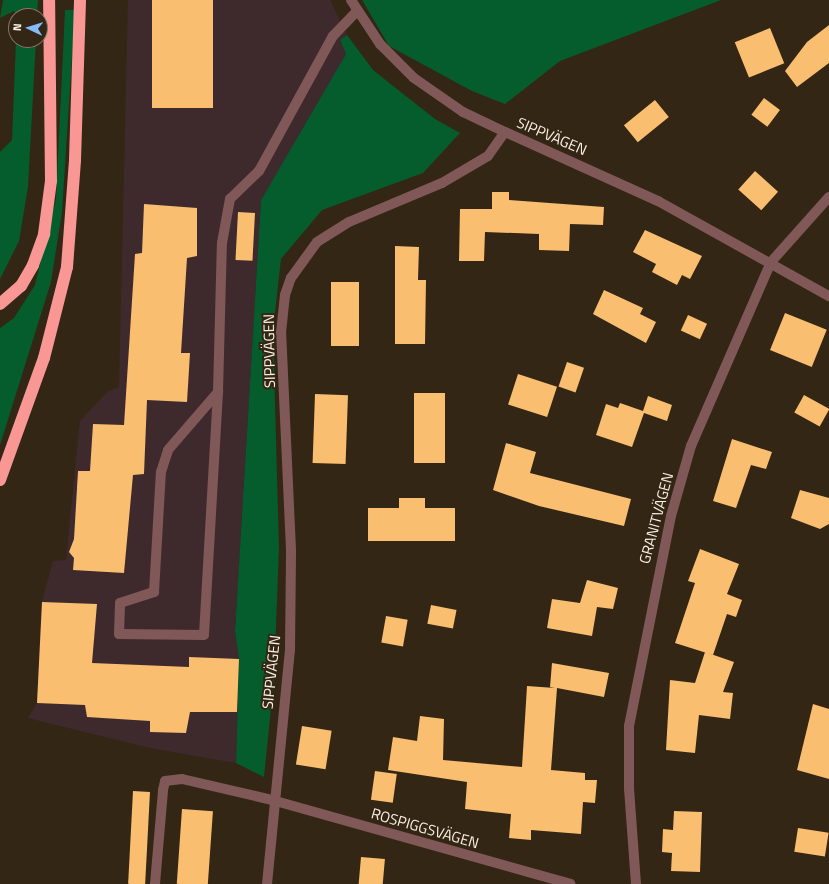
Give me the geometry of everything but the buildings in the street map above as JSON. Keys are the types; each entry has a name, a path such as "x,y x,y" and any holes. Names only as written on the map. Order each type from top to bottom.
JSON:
{"highway":[{"path":"0,304 21,286 33,265 44,234 51,181 49,0"},
{"path":"0,480 44,358 67,267 75,160 80,0"}],"street":[{"path":"351,0 380,44 414,78 463,112 505,132"},
{"path":"218,392 168,450 162,472 154,592 120,603 119,634 204,635 218,392 222,243 230,199 259,171 333,36 357,11"},
{"name":"SIPPVÄGEN","path":"266,884 272,800 291,622 291,542 281,333 285,295 302,259 317,242 349,222 442,183 488,156 505,132 658,201 771,262 829,296"},
{"name":"GRANITVÄGEN","path":"636,884 628,789 629,726 655,582 691,446 771,262 829,197"},
{"name":"ROSPIGGSVÄGEN","path":"155,884 160,806 166,781 182,779 272,800 570,884"}],"shaded area":[{"path":"128,0 330,0 347,35 340,41 346,54 261,200 235,631 239,659 236,763 150,748 28,718 37,703 42,601 53,561 66,560 80,421 107,392 119,387"}],"green space":[{"path":"3,0 38,0 38,8 8,8 8,14 0,18"},
{"path":"362,0 721,0 560,61 505,104 472,91 389,46"},
{"path":"65,10 75,10 62,212 51,282 0,445 0,328 14,318 35,285 56,199"},
{"path":"347,35 373,70 435,119 460,133 423,173 322,210 281,259 273,330 279,548 274,679 264,777 236,763 239,659 235,631 261,200 346,54 340,40"},
{"path":"16,48 36,48 28,187 19,241 0,279 0,152 12,140"}]}
